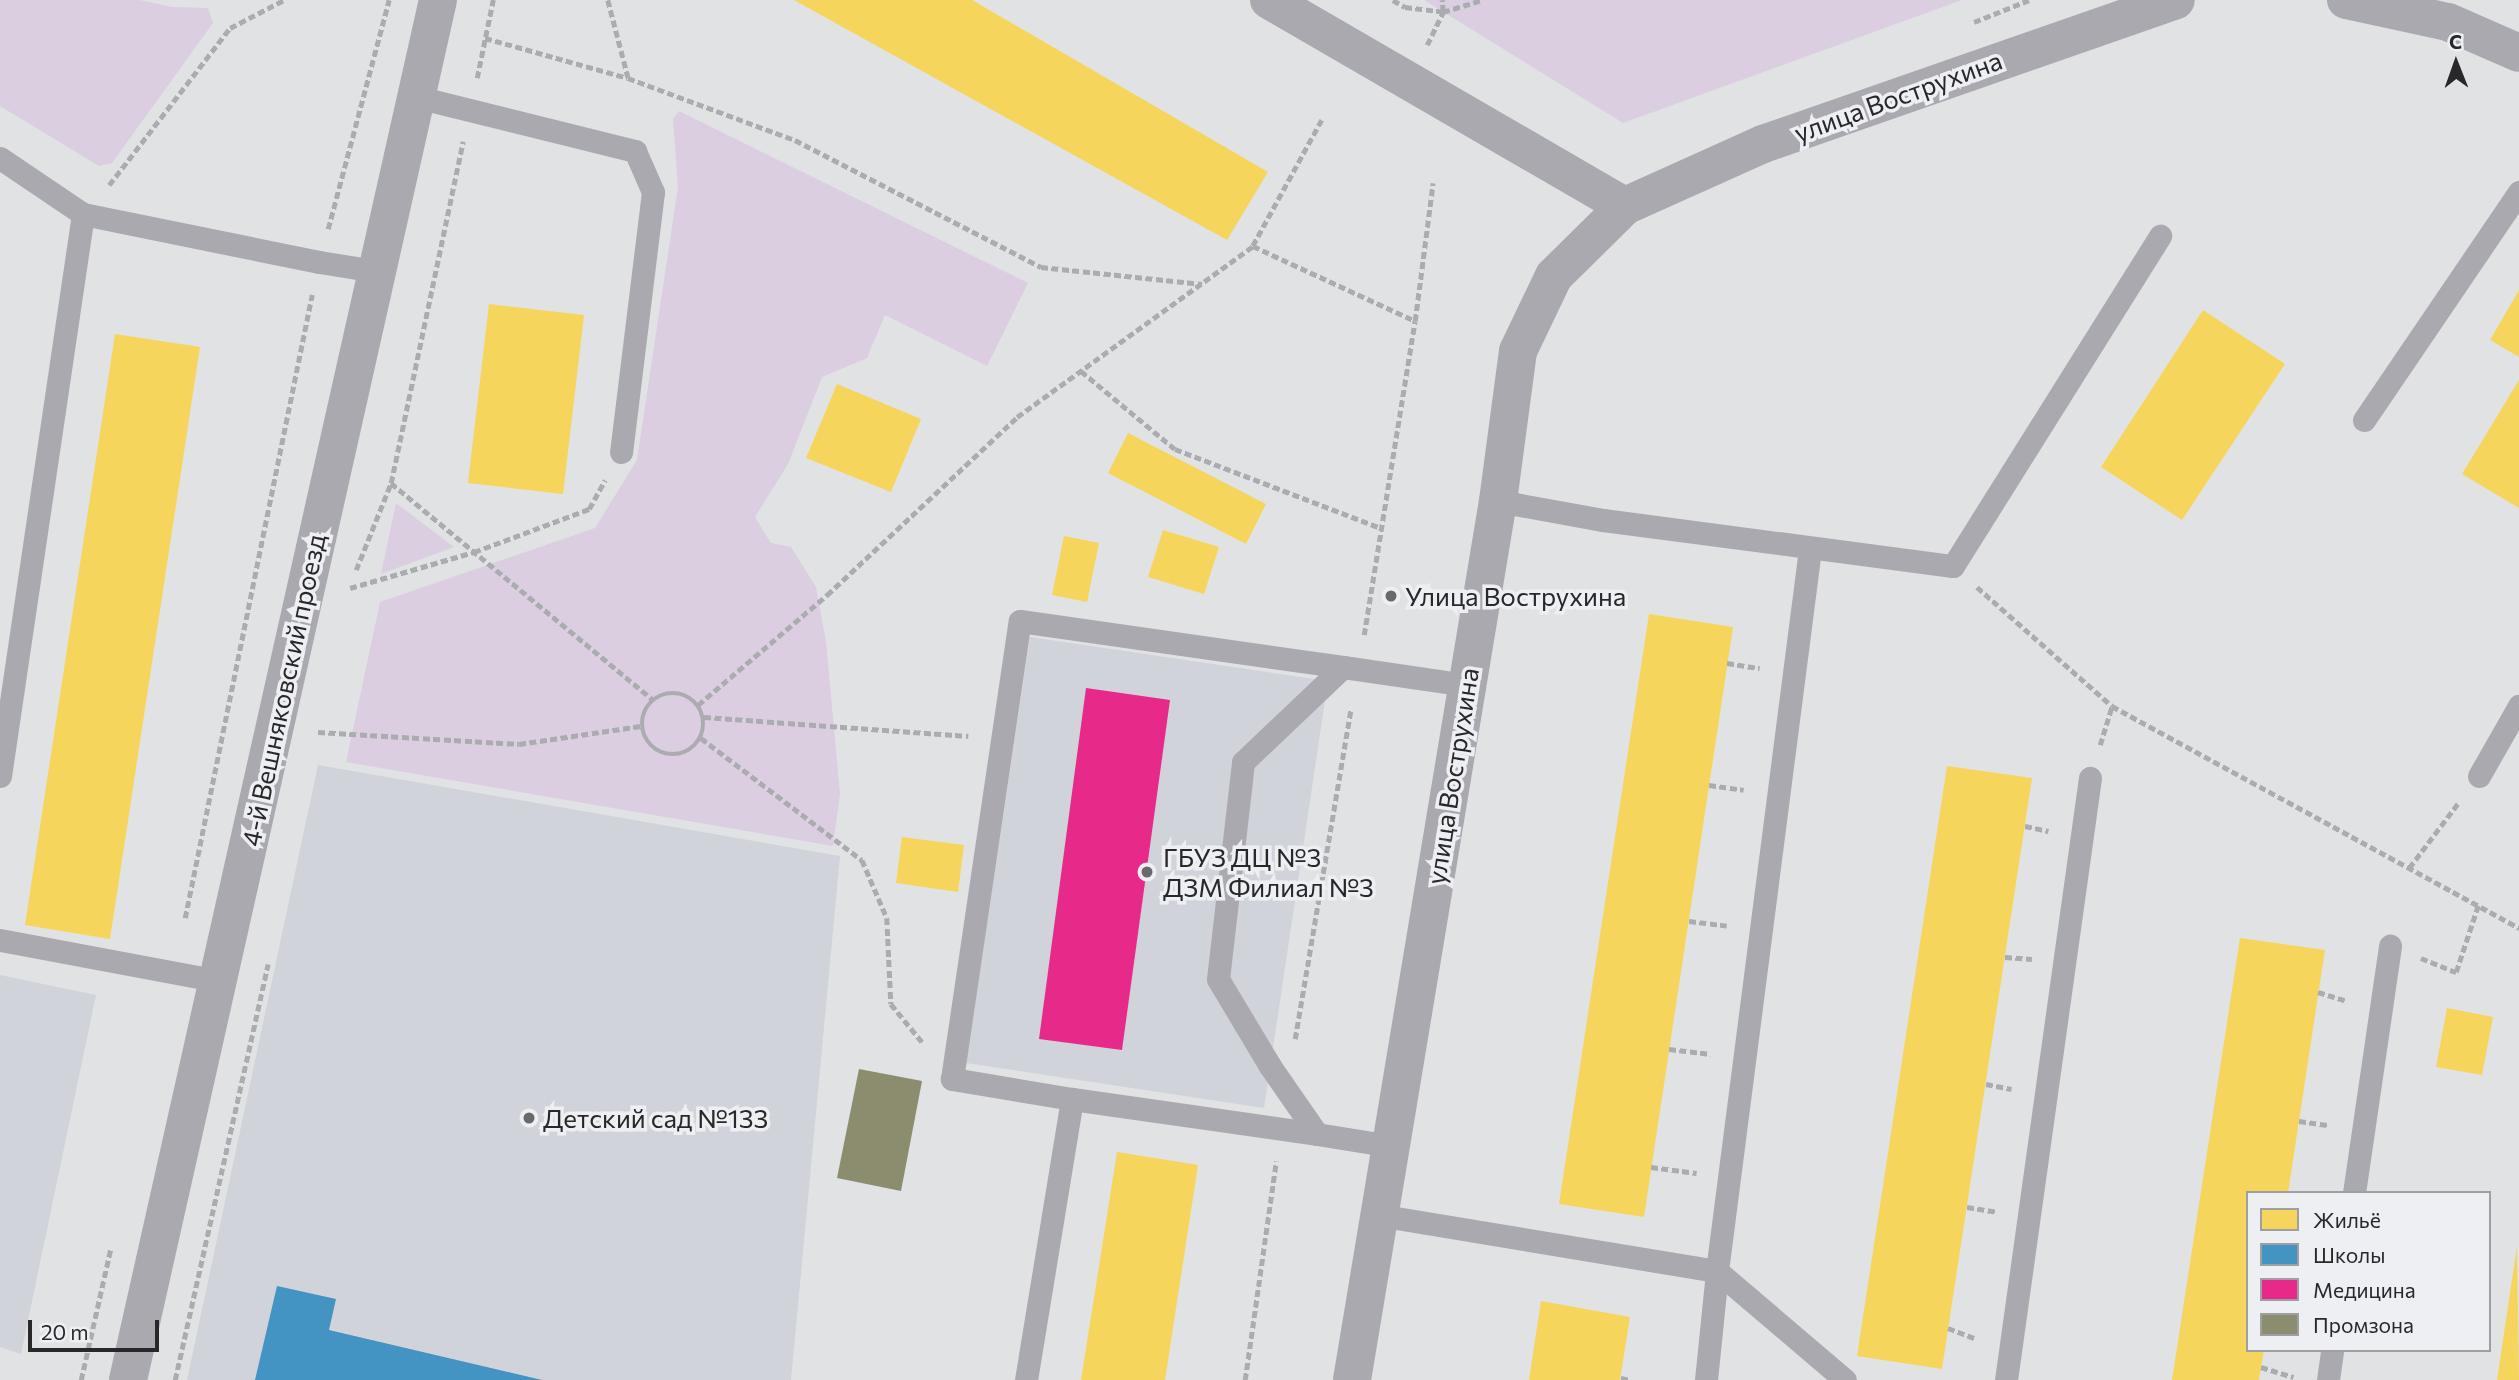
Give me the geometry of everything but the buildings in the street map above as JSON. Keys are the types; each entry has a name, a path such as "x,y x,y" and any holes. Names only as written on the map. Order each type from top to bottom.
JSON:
{"street":[{"name":"4-й Вешняковский проезд","path":"128,1380 438,0"},
{"path":"1269,0 1625,206"},
{"name":"улица Вострухина","path":"1352,1380 1498,501 1518,351 1554,276 1625,206 1763,144 2176,0"},
{"path":"2346,0 2448,22 2519,52"}],"lane":[{"path":"417,97 635,150 653,192 621,452"},
{"path":"0,158 83,214 375,271"},
{"path":"2364,420 2519,192"},
{"path":"0,776 83,214"},
{"path":"1498,501 1603,520 1810,550 1953,566 2160,236"},
{"path":"1706,1380 1717,1271 1810,550"},
{"path":"1391,1146 952,1079 1020,621 1466,685"},
{"path":"1317,1134 1270,1066 1218,979 1242,762 1350,668"},
{"path":"2479,776 2519,706"},
{"path":"2006,1380 2090,778"},
{"path":"0,940 219,981"},
{"path":"2354,1191 2390,946"},
{"path":"1026,1380 1072,1099"},
{"path":"1378,1215 1717,1271 1845,1380"},
{"path":"2328,1380 2332,1352"}],"path":[{"path":"83,214 122,170 230,28 284,0"},
{"path":"174,973 319,262 389,0"},
{"path":"346,601 391,483 493,0"},
{"path":"608,0 628,78"},
{"path":"1393,0 1405,7 1443,12 1482,0"},
{"path":"1426,46 1443,12 1441,0"},
{"path":"1971,24 2029,0"},
{"path":"485,38 628,78 795,141 1041,267 1202,284"},
{"path":"698,705 827,595 1017,417 1253,246 1322,120"},
{"path":"1287,1087 1350,668 1383,529 1416,321 1433,183"},
{"path":"1253,246 1416,321"},
{"path":"1081,372 1175,449 1383,529"},
{"path":"349,588 474,552 589,509 621,452"},
{"path":"391,483 653,700"},
{"path":"1953,566 2112,706 2519,928"},
{"path":"672,693 692,699 698,705 704,717 701,738 687,752 666,755 649,745 642,726 646,707 653,700 672,693"},
{"path":"2090,778 2112,706"},
{"path":"704,717 1002,739"},
{"path":"315,746 321,719"},
{"path":"318,732 519,744 642,726"},
{"path":"701,738 862,860 887,918 891,1004 952,1079"},
{"path":"2409,869 2479,776"},
{"path":"2390,946 2456,972 2478,906"},
{"path":"176,1380 271,950"},
{"path":"1245,1380 1281,1128"},
{"path":"1651,1167 1729,1178"},
{"path":"81,1380 111,1246"},
{"path":"2261,1367 2305,1380"},
{"path":"1621,1378 1631,1380"}],"shaded area":[{"path":"0,0 140,0 172,7 208,8 213,23 112,163 99,166 0,106"},
{"path":"1424,0 1962,0 1623,123"},
{"path":"679,111 1028,283 987,366 885,315 867,358 822,377 788,464 755,517 771,543 791,547 816,587 826,642 840,794 833,846 346,762 380,602 595,528 637,460 678,187 673,119"},
{"path":"396,503 454,547 381,574"},
{"name":"ГБУЗ ДЦ №3 ДЗМ Филиал №3","path":"1030,637 1328,681 1264,1108 966,1063"},
{"name":"Детский сад №133","path":"318,765 840,856 791,1380 187,1380"},
{"path":"0,975 96,995 21,1354 0,1347"}],"place":[{"name":"Улица Вострухина","path":"1391,596"},
{"name":"ГБУЗ ДЦ №3 ДЗМ Филиал №3","path":"1147,872"},
{"name":"Детский сад №133","path":"529,1118"}]}
